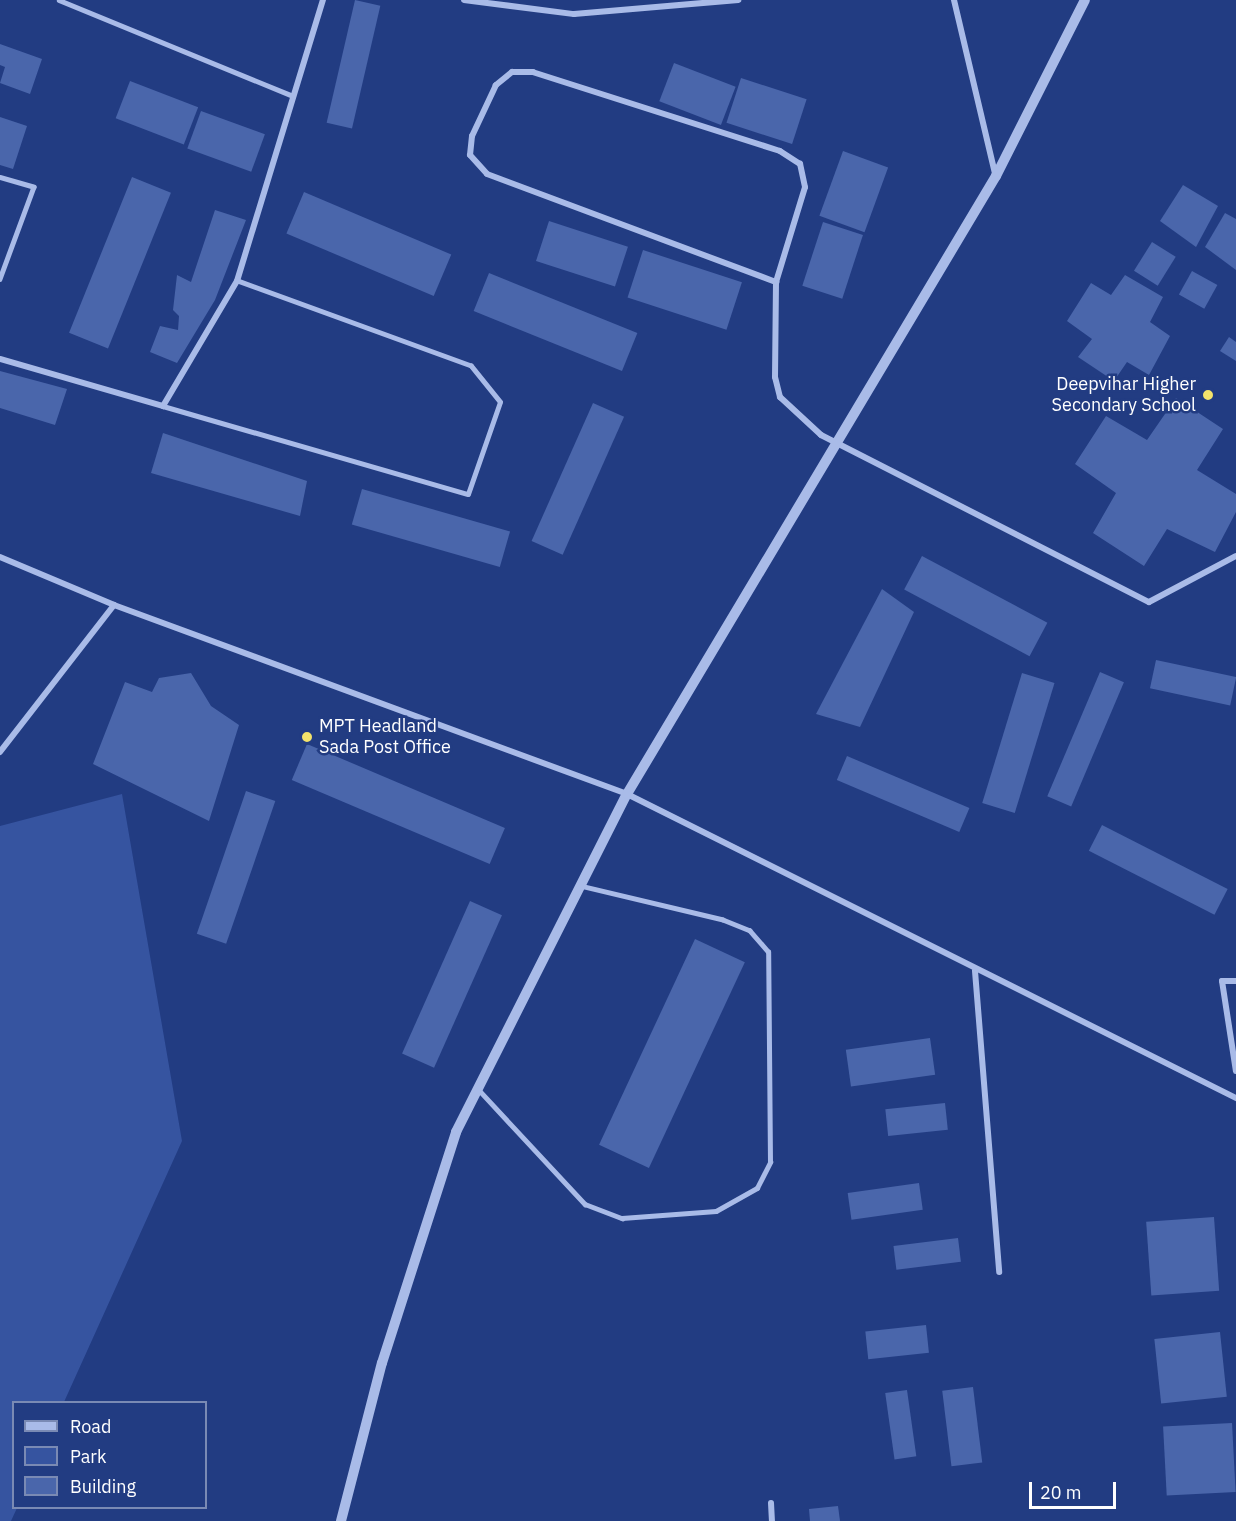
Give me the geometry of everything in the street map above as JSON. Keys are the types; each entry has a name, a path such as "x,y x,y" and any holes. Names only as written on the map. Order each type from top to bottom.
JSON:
{"street":[{"path":"0,359 163,406 237,281 323,0"},
{"path":"464,0 574,14 738,0"},
{"path":"954,0 996,176"},
{"path":"341,1521 382,1363 456,1132 627,794 996,176 1085,0"},
{"path":"776,282 487,174 470,154 472,136 496,85 512,72 533,72 780,151 800,164 805,187 776,282 775,377 780,397 802,421 838,443 1149,602 1236,556"},
{"path":"0,557 114,605 627,794 975,971 1236,1098"},
{"path":"0,752 114,605"},
{"path":"975,971 999,1272"},
{"path":"1236,981 1222,981 1236,1071"},
{"path":"771,1503 772,1521"}],"lane":[{"path":"59,0 293,96"},
{"path":"0,177 34,187 0,279"},
{"path":"163,406 468,494 500,402 471,366 237,281"},
{"path":"478,1089 585,1204 622,1218 716,1211 757,1188 770,1162 773,1136 768,952 750,931 723,920 580,885"}],"green space":[{"path":"122,794 182,1141 64,1401 12,1401 12,1509 17,1509 11,1521 0,1521 0,826"}],"building":[{"path":"355,0 380,6 352,129 327,123"},
{"path":"0,44 42,59 30,94 0,83 5,67 0,65"},
{"path":"674,63 736,87 721,125 659,101"},
{"path":"741,78 807,99 792,144 726,123"},
{"path":"130,81 198,107 184,145 116,118"},
{"path":"201,111 265,134 251,172 187,149"},
{"path":"0,117 27,126 13,169 0,165"},
{"path":"843,151 888,167 865,232 819,216"},
{"path":"132,177 171,193 108,349 69,333"},
{"path":"1183,185 1218,206 1196,247 1160,221"},
{"path":"304,192 451,255 434,296 286,233"},
{"path":"215,210 246,220 215,300 177,363 150,352 160,326 178,330 179,316 173,310 177,275 191,282"},
{"path":"1225,213 1236,219 1236,270 1205,247"},
{"path":"549,221 628,247 615,287 536,261"},
{"path":"823,222 863,235 842,299 802,286"},
{"path":"1152,242 1176,257 1158,286 1134,271"},
{"path":"643,250 742,282 726,330 628,298"},
{"path":"1192,271 1217,285 1204,309 1179,295"},
{"path":"489,273 637,333 622,371 474,311"},
{"path":"1125,275 1163,297 1150,322 1170,336 1149,375 1127,362 1114,381 1078,357 1092,339 1067,321 1091,283 1111,295"},
{"path":"1229,337 1236,342 1236,361 1220,351"},
{"path":"0,371 67,389 55,425 0,408"},
{"path":"1176,398 1223,429 1197,470 1236,494 1236,512 1215,552 1167,529 1144,566 1093,533 1116,493 1075,464 1106,416 1147,440"},
{"path":"593,403 624,417 563,555 532,541"},
{"path":"163,433 307,481 300,516 151,473"},
{"path":"362,489 510,531 500,567 352,525"},
{"path":"922,556 1047,623 1030,656 904,590"},
{"path":"882,589 914,612 860,727 816,714"},
{"path":"1156,660 1236,677 1230,705 1150,688"},
{"path":"1100,672 1124,682 1071,806 1047,796"},
{"path":"191,673 211,706 239,725 209,821 93,764 125,682 152,692 159,678"},
{"path":"1022,673 1055,683 1015,813 982,803"},
{"path":"307,744 505,828 490,864 292,780"},
{"path":"847,756 969,808 959,832 837,780"},
{"path":"246,791 275,801 226,944 197,934"},
{"path":"1102,825 1228,889 1214,915 1089,851"},
{"path":"470,901 502,915 434,1068 402,1054"},
{"path":"695,939 745,962 649,1168 599,1145"},
{"path":"930,1038 935,1075 851,1086 846,1050"},
{"path":"945,1103 948,1130 888,1136 885,1109"},
{"path":"919,1183 923,1210 851,1220 848,1193"},
{"path":"1214,1217 1219,1291 1151,1296 1146,1222"},
{"path":"958,1238 961,1262 896,1270 893,1246"},
{"path":"926,1325 929,1353 868,1359 865,1331"},
{"path":"1220,1332 1227,1397 1161,1404 1154,1339"},
{"path":"973,1387 982,1462 951,1466 942,1391"},
{"path":"907,1390 916,1456 895,1459 885,1393"},
{"path":"1232,1423 1236,1492 1167,1496 1163,1427"},
{"path":"838,1506 840,1521 810,1521 809,1509"}],"place":[{"name":"Deepvihar Higher Secondary School","path":"1208,395"},
{"name":"MPT Headland Sada Post Office","path":"307,737"}]}
